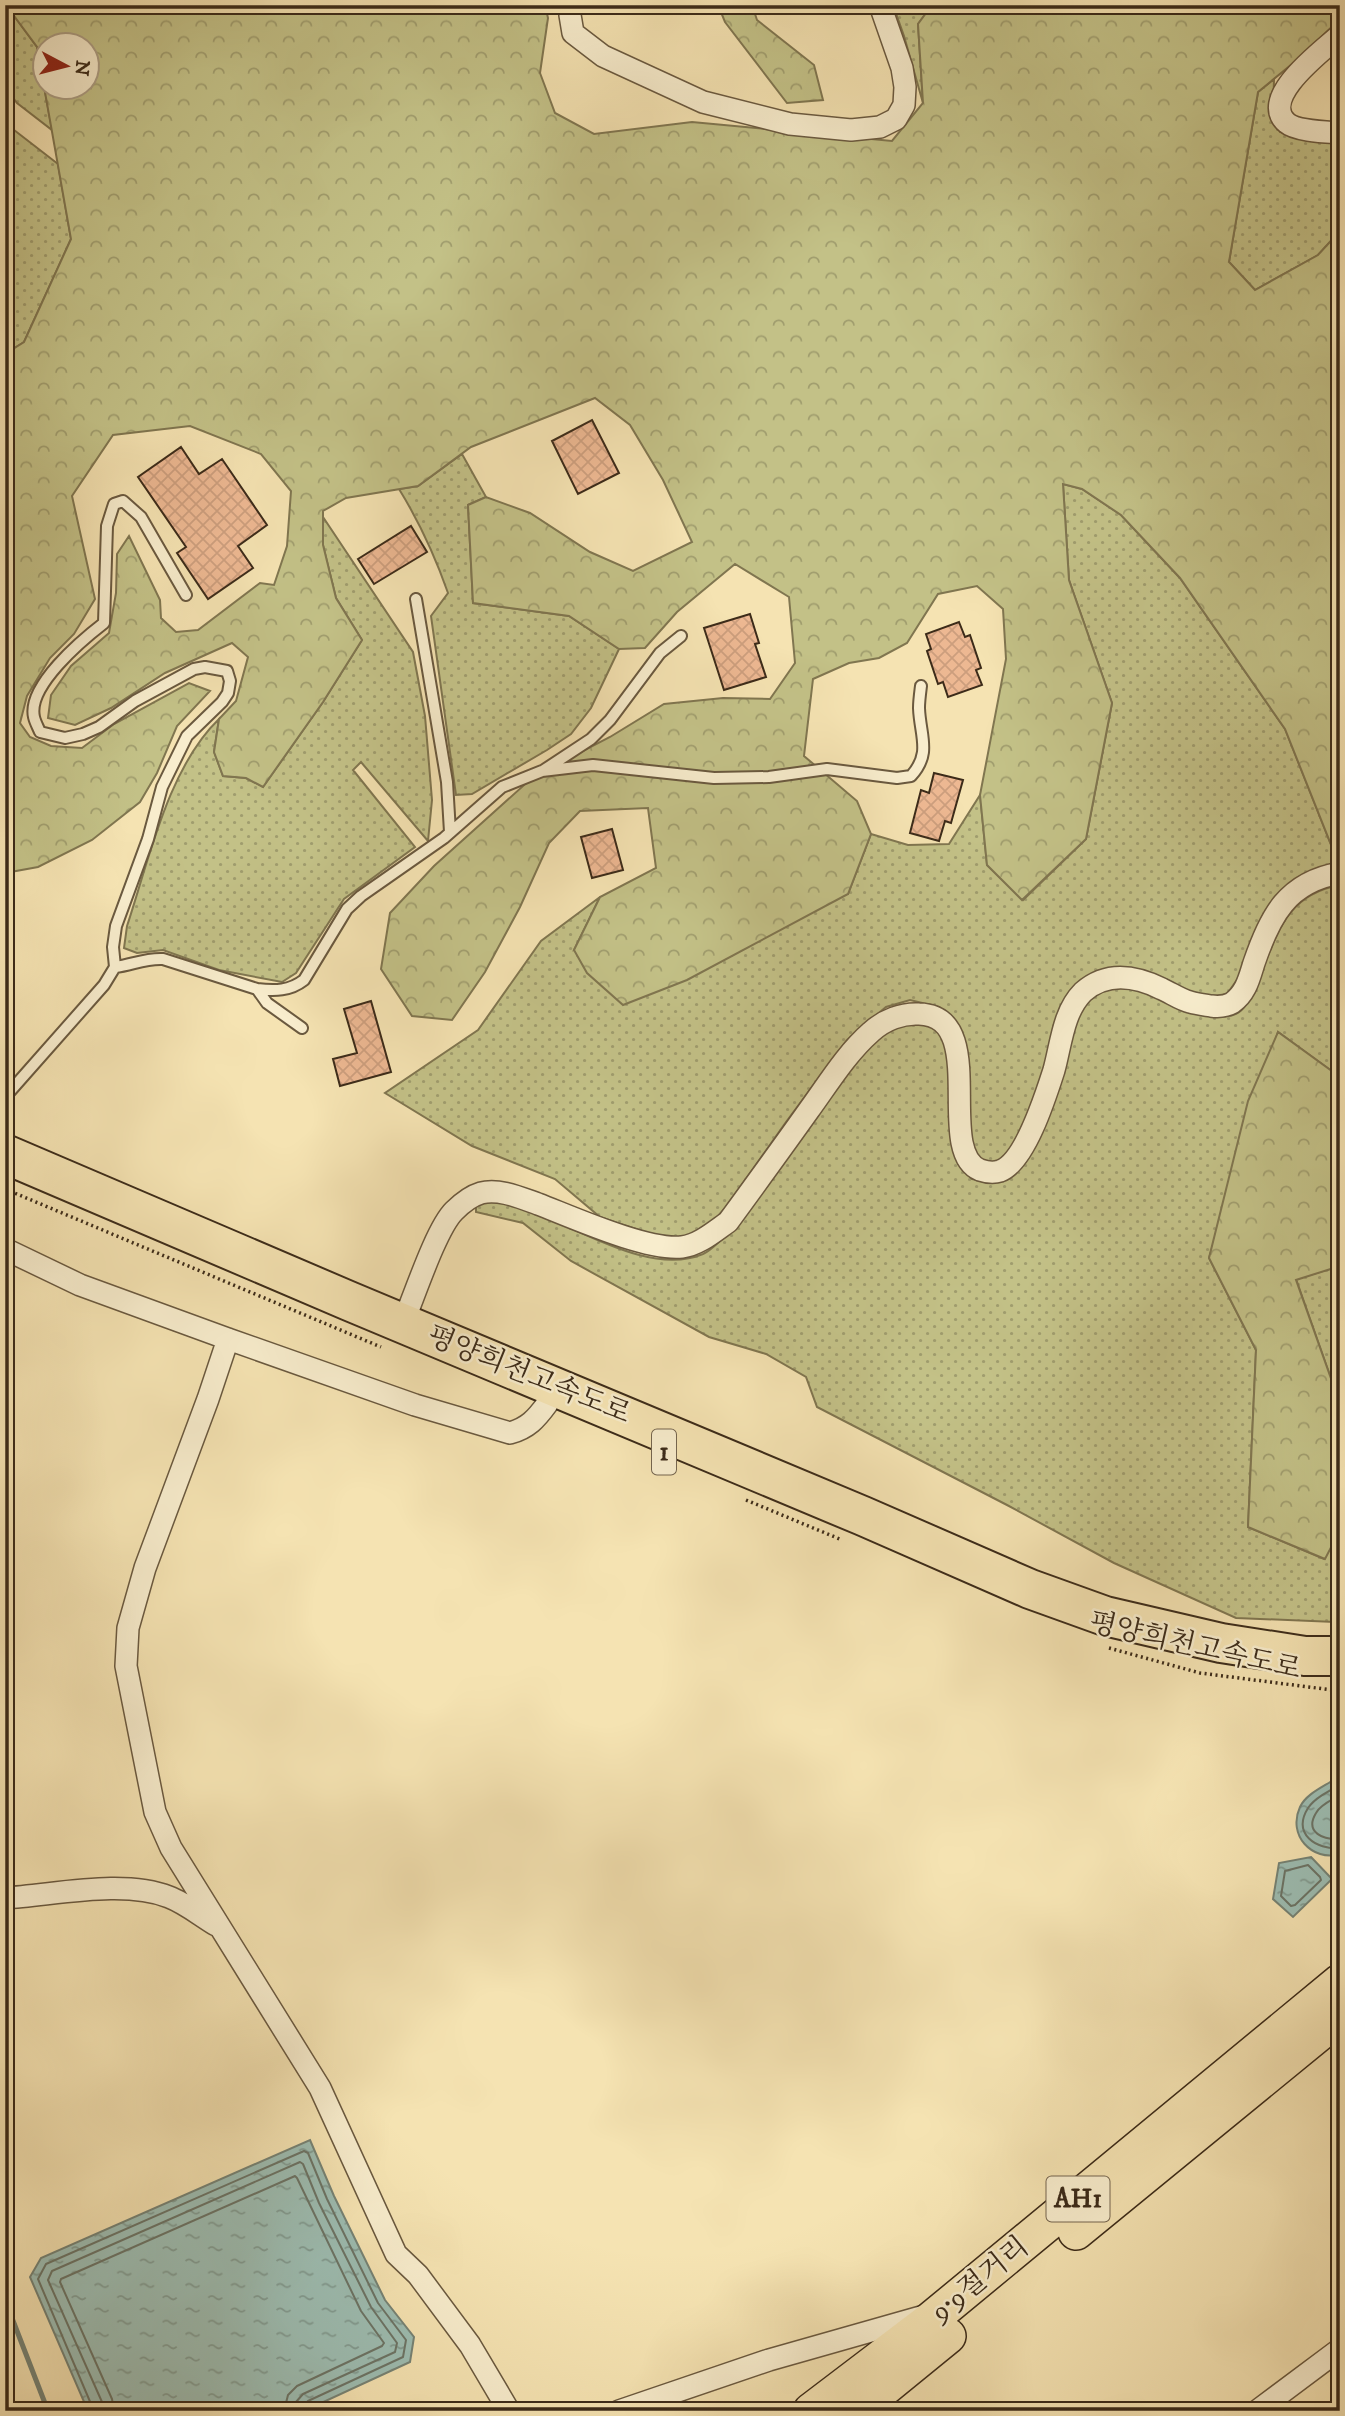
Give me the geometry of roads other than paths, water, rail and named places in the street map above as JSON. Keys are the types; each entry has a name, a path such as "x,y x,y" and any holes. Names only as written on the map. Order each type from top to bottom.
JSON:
{"highway":[{"name":"평양희천고속도로","path":"5,1154 1030,1589 1105,1616 1220,1643 1322,1656"},
{"name":"평양희천고속도로","path":"5,1173 372,1332 1100,1630 1253,1665 1340,1676"},
{"name":"9·9절거리","path":"811,2411 943,2311 1340,1982"},
{"name":"9·9절거리","path":"856,2411 1340,2016"}],"street":[{"path":"571,5 573,33 603,56 703,102 790,124 850,130 880,127 896,119 904,105 902,68 880,5"},
{"path":"1340,35 1304,65 1287,85 1280,103 1281,115 1286,123 1296,128 1340,133"},
{"path":"404,1324 452,1212 481,1192 507,1193 615,1233 662,1246 683,1247 705,1238 728,1222 846,1058 872,1031 897,1016 929,1014 942,1022 953,1035 958,1056 963,1152 972,1166 986,1172 1000,1171 1009,1165 1026,1144 1053,1071 1066,1019 1083,993 1104,979 1123,976 1143,981 1189,1002 1221,1007 1230,1004 1245,991 1255,959 1280,905 1297,889 1340,873"},
{"path":"5,1249 80,1285 228,1339 415,1405 510,1433 532,1423 547,1404"},
{"path":"228,1339 145,1568 128,1628 126,1666 155,1812 171,1848 320,2088 396,2254 418,2275 470,2345 509,2411"},
{"path":"5,1898 106,1888 144,1889 171,1898 221,1928"},
{"path":"619,2411 769,2360 943,2311"},
{"path":"1257,2411 1340,2349"}],"lane":[{"path":"5,1097 104,985 115,967 113,947 116,926 148,839 162,787 187,736 228,693 230,681 227,671 205,667 194,669 135,701 99,727 83,734 65,738 40,732 33,715 38,694 75,646 104,623 107,526 114,504 123,501 141,517 186,595"},
{"path":"416,599 447,782 450,832"},
{"path":"115,967 148,958 163,959 257,989 274,991 294,988 304,980 347,909 361,896 450,832 502,787 542,771 591,739 610,720 660,653 681,636"},
{"path":"542,771 593,765 714,778 769,777 827,769 897,778 911,776 921,765 924,750 919,708 921,686"},
{"path":"257,989 267,1003 302,1028"}],"water":[{"path":"1335,1779 1340,1779 1340,1854 1320,1854 1305,1844 1300,1836 1297,1817 1306,1798"},
{"path":"1311,1857 1332,1879 1293,1917 1273,1899 1279,1863"},
{"path":"310,2140 385,2300 414,2337 410,2362 304,2411 88,2411 30,2277 41,2258"}],"waterway":[{"path":"5,2300 48,2411"},
{"path":"5,2390 12,2411"}]}
